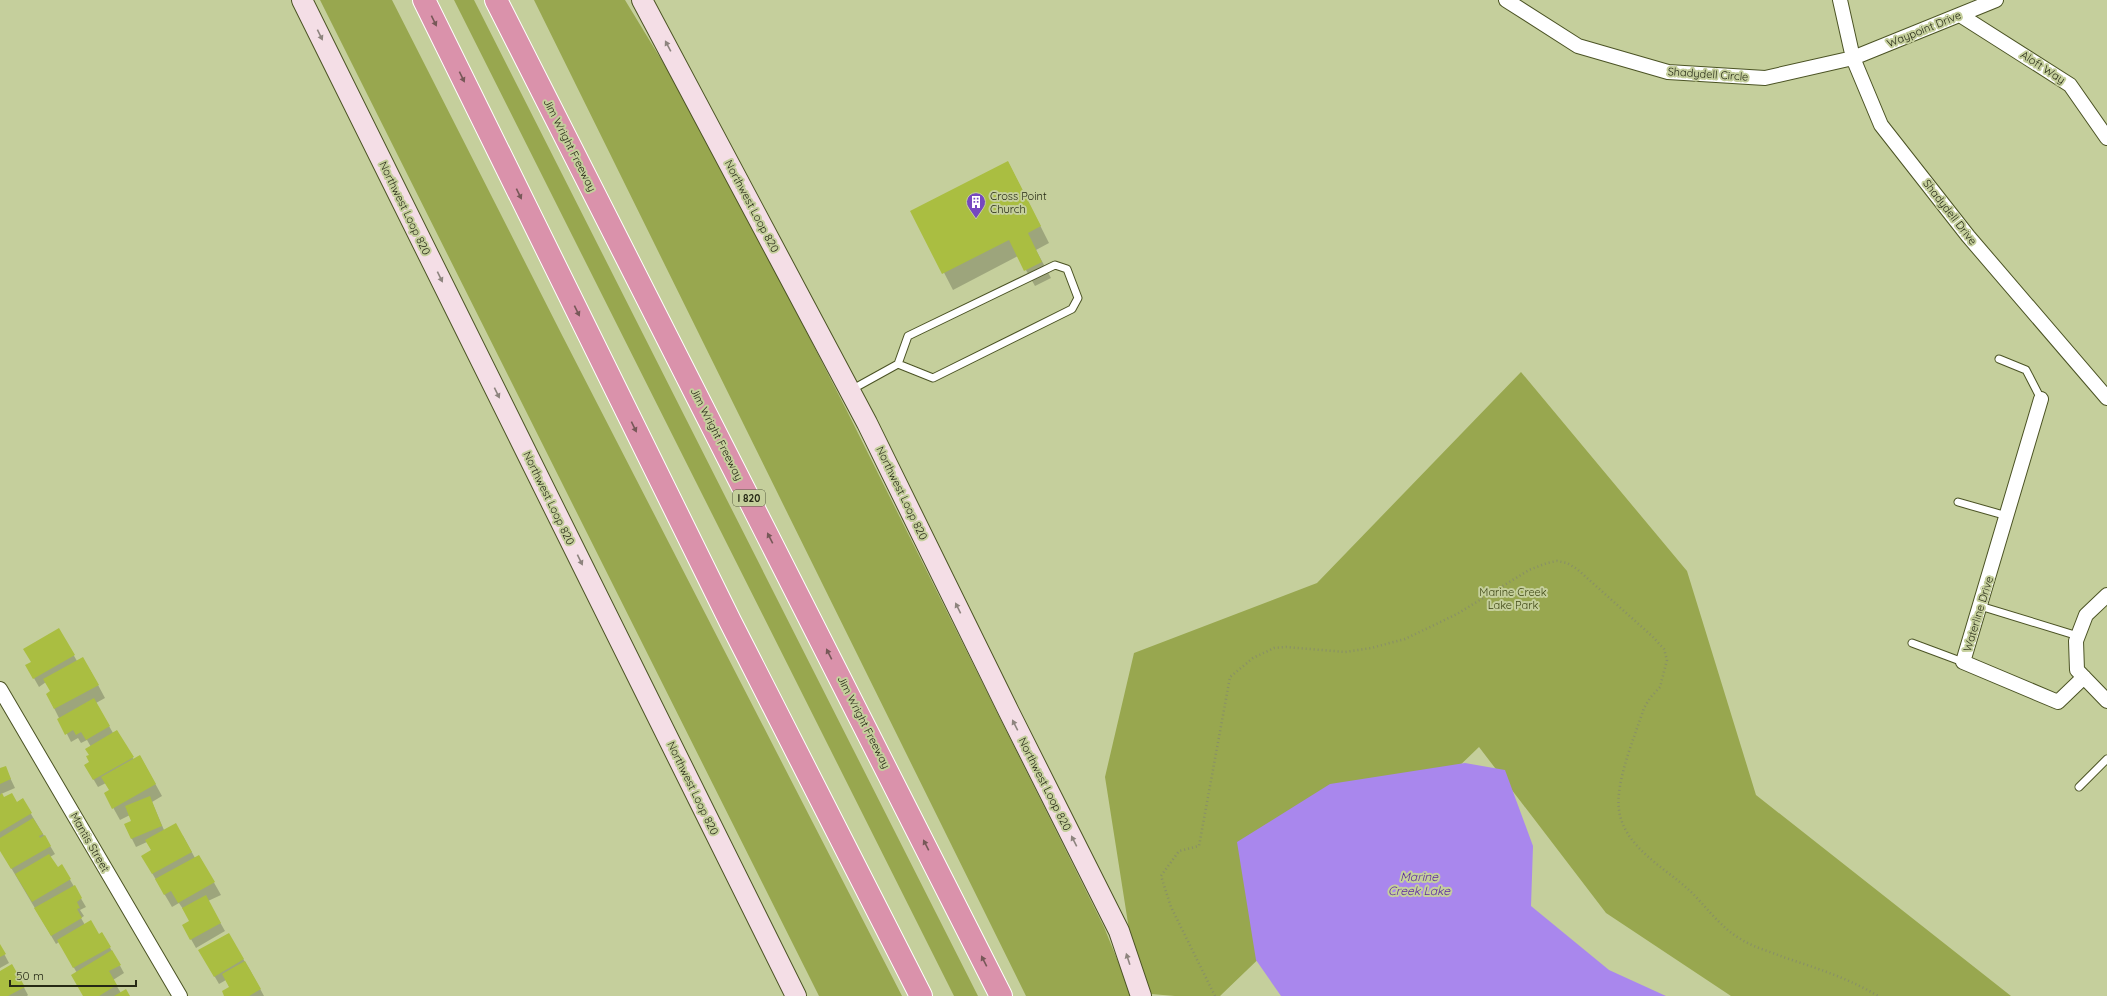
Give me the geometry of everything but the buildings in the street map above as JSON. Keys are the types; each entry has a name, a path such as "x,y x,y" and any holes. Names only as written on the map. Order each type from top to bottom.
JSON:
{"highway":[{"path":"424,0 730,621 921,996"},
{"name":"Jim Wright Freeway","path":"496,0 1001,996"}],"main road":[{"name":"Northwest Loop 820","path":"302,0 796,996"},
{"name":"Northwest Loop 820","path":"642,0 652,8 849,391 867,423 1012,719 1119,932 1141,996"}],"street":[{"name":"Shadydell Circle","path":"1506,0 1578,46 1668,72 1765,78 1852,58"},
{"name":"Shadydell Drive","path":"1840,0 1852,58 1881,125 1968,236 2107,398"},
{"name":"Waypoint Drive","path":"1852,58 1996,0"},
{"name":"Aloft Way","path":"1960,15 2070,84 2107,138"},
{"name":"Waterline Drive","path":"2041,399 1963,662 2058,702 2084,677"},
{"path":"2107,595 2086,615 2076,641 2077,670 2107,701"},
{"name":"Mantis Street","path":"0,688 180,996"}],"lane":[{"path":"849,391 898,364 908,336 1055,265 1067,269 1078,298 1072,309 933,378 898,364"},
{"path":"1999,359 2026,370 2041,399"},
{"path":"1958,502 2007,516"},
{"path":"1980,606 2078,636"},
{"path":"1912,643 1963,662"},
{"path":"2080,787 2107,759"}],"path":[{"path":"1215,996 1171,907 1161,876 1179,852 1199,846 1230,677 1253,658 1274,648 1286,647 1345,652 1372,648 1405,640 1457,614 1529,570 1557,561 1567,563 1577,569 1652,636 1664,649 1667,660 1660,687 1650,698 1644,708 1618,797 1622,824 1630,837 1654,862 1689,890 1722,925 1739,938 1756,947 1861,985 1878,996"}],"green space":[{"path":"320,0 392,0 563,337 902,996 819,996"},
{"path":"454,0 474,0 978,996 954,996"},
{"path":"534,0 625,0 698,120 847,411 1104,927 1132,996 1026,996"},
{"name":"Marine Creek Lake Park","path":"1521,372 1687,571 1756,795 2011,996 1731,996 1606,913 1479,747 1220,996 1175,996 1139,993 1105,777 1134,653 1317,583"}],"water":[{"name":"Marine Creek Lake","path":"1465,763 1505,770 1533,846 1531,906 1609,970 1666,996 1281,996 1256,960 1237,842 1330,784"}],"place":[{"name":"Cross Point Church","path":"976,219"}]}
